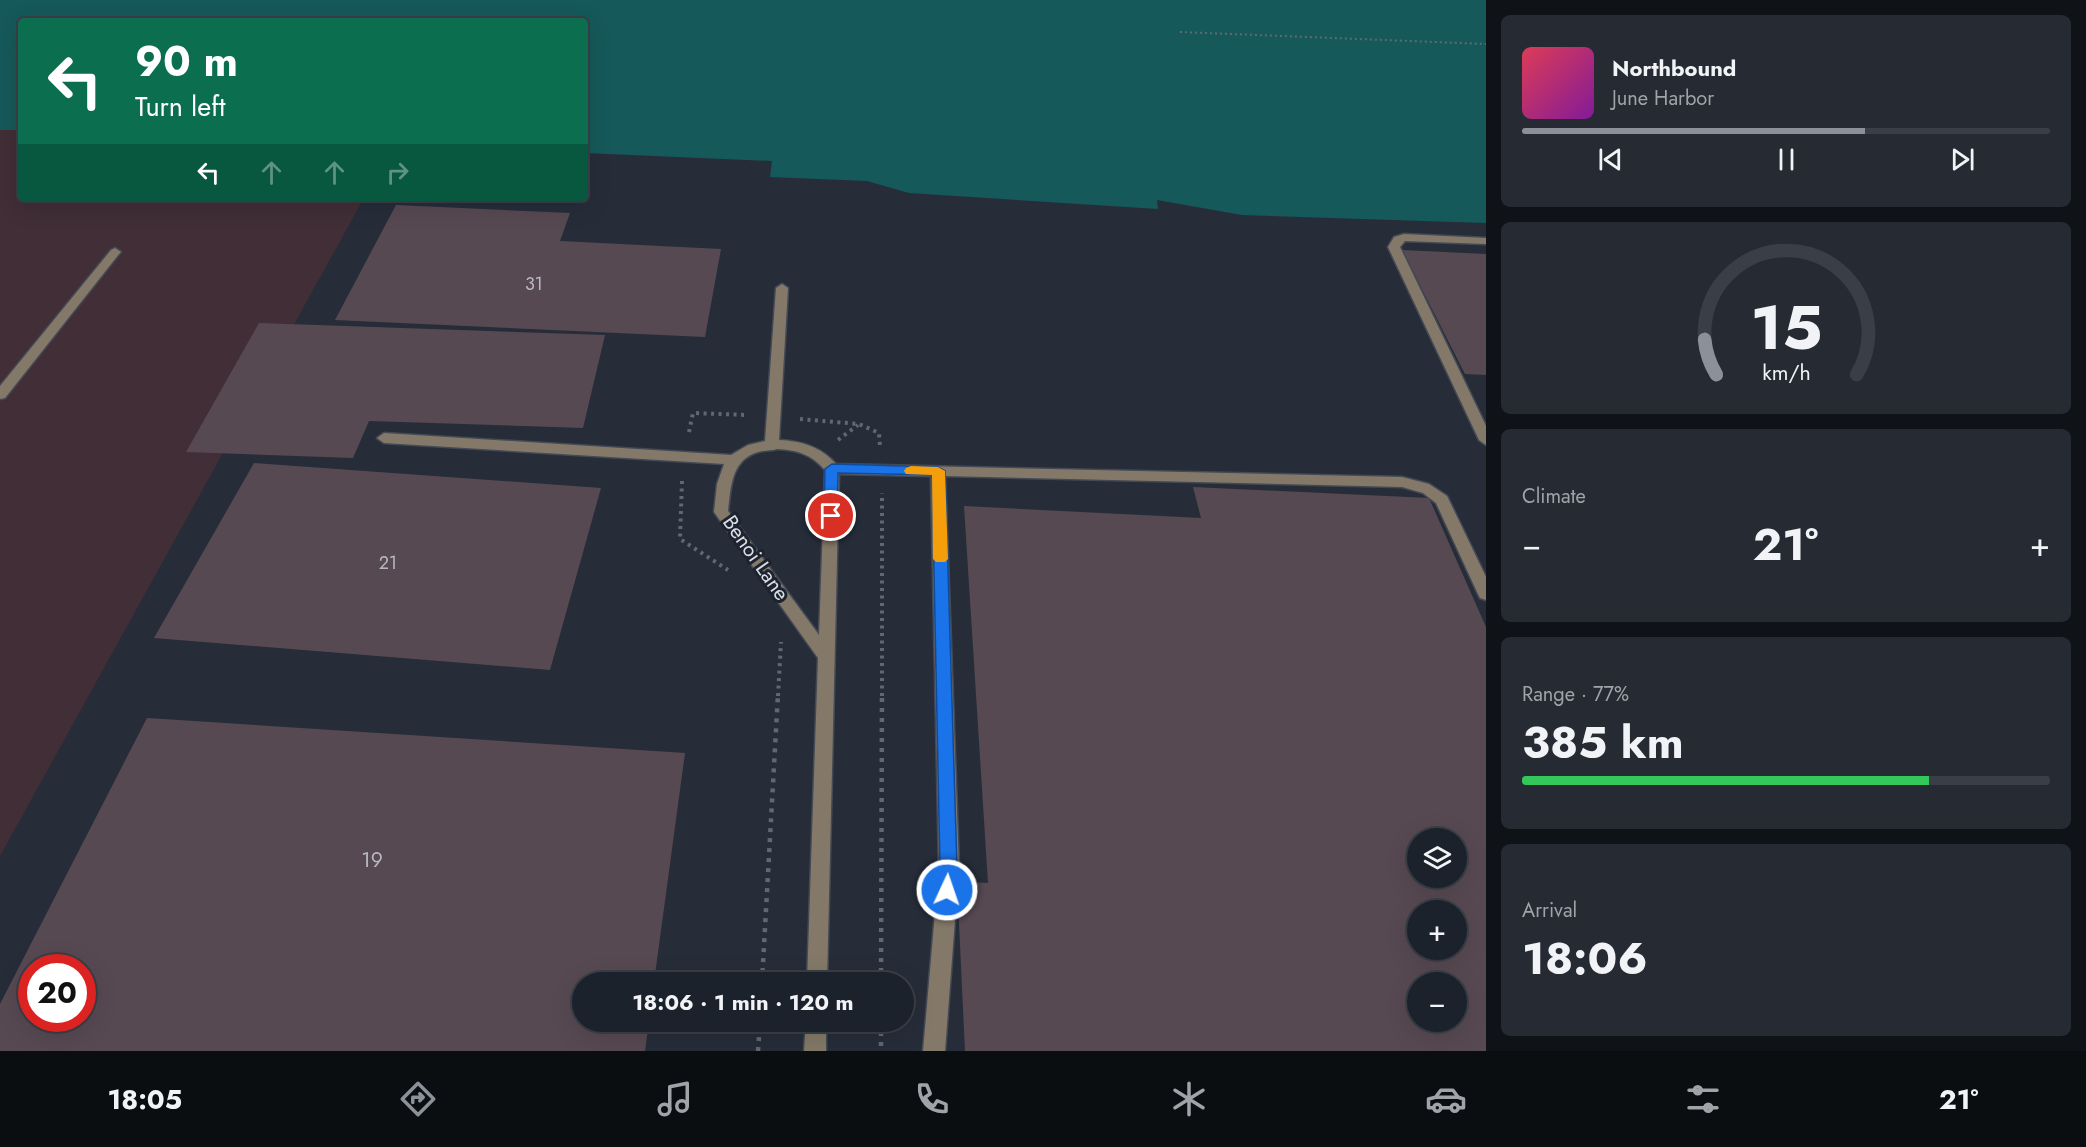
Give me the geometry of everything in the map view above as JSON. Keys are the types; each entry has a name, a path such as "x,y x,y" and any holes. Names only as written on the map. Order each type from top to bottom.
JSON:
{"street":[{"path":"1486,241 1404,237 1394,242 1394,247 1486,440"},
{"path":"0,395 115,252"},
{"path":"772,446 782,288"},
{"path":"1471,408 1486,409"},
{"path":"384,438 733,460 752,449 772,446 800,447 818,455 832,469 1402,482 1434,491 1442,500 1486,594"},
{"name":"Benoi Lane","path":"733,460 725,482 722,512 827,658"},
{"path":"817,972 832,469"},
{"path":"934,1051 949,867 938,471"},
{"path":"815,1051 816,1032"}],"path":[{"path":"1180,32 1486,44"},
{"path":"881,972 883,470"},
{"path":"758,1051 759,1032"},
{"path":"881,1032 881,1051"}],"shaded area":[{"path":"0,0 1486,0 1486,223 1242,215 1157,200 1158,209 909,193 867,181 770,177 772,161 588,153 588,18 18,18 18,130 0,130"},
{"path":"0,130 18,130 18,201 362,201 0,856"}],"building":[{"path":"396,205 570,213 560,241 721,249 705,337 335,320"},
{"path":"1402,250 1486,254 1486,375 1465,374"},
{"path":"259,323 605,335 583,428 369,421 353,458 186,452"},
{"path":"254,463 601,488 550,670 154,638"},
{"path":"1193,487 1429,498 1486,627 1486,1051 965,1051 957,881 988,883 964,506 1201,518"},
{"path":"147,718 685,753 655,972 572,972 572,1032 648,1032 645,1051 0,1051 0,1004 18,969 18,1032 96,1032 96,954 26,954"}],"slow traffic":[{"path":"911,471 938,471 941,559"}],"route":[{"path":"831,516 832,469 938,471 949,867 947,890"}]}
